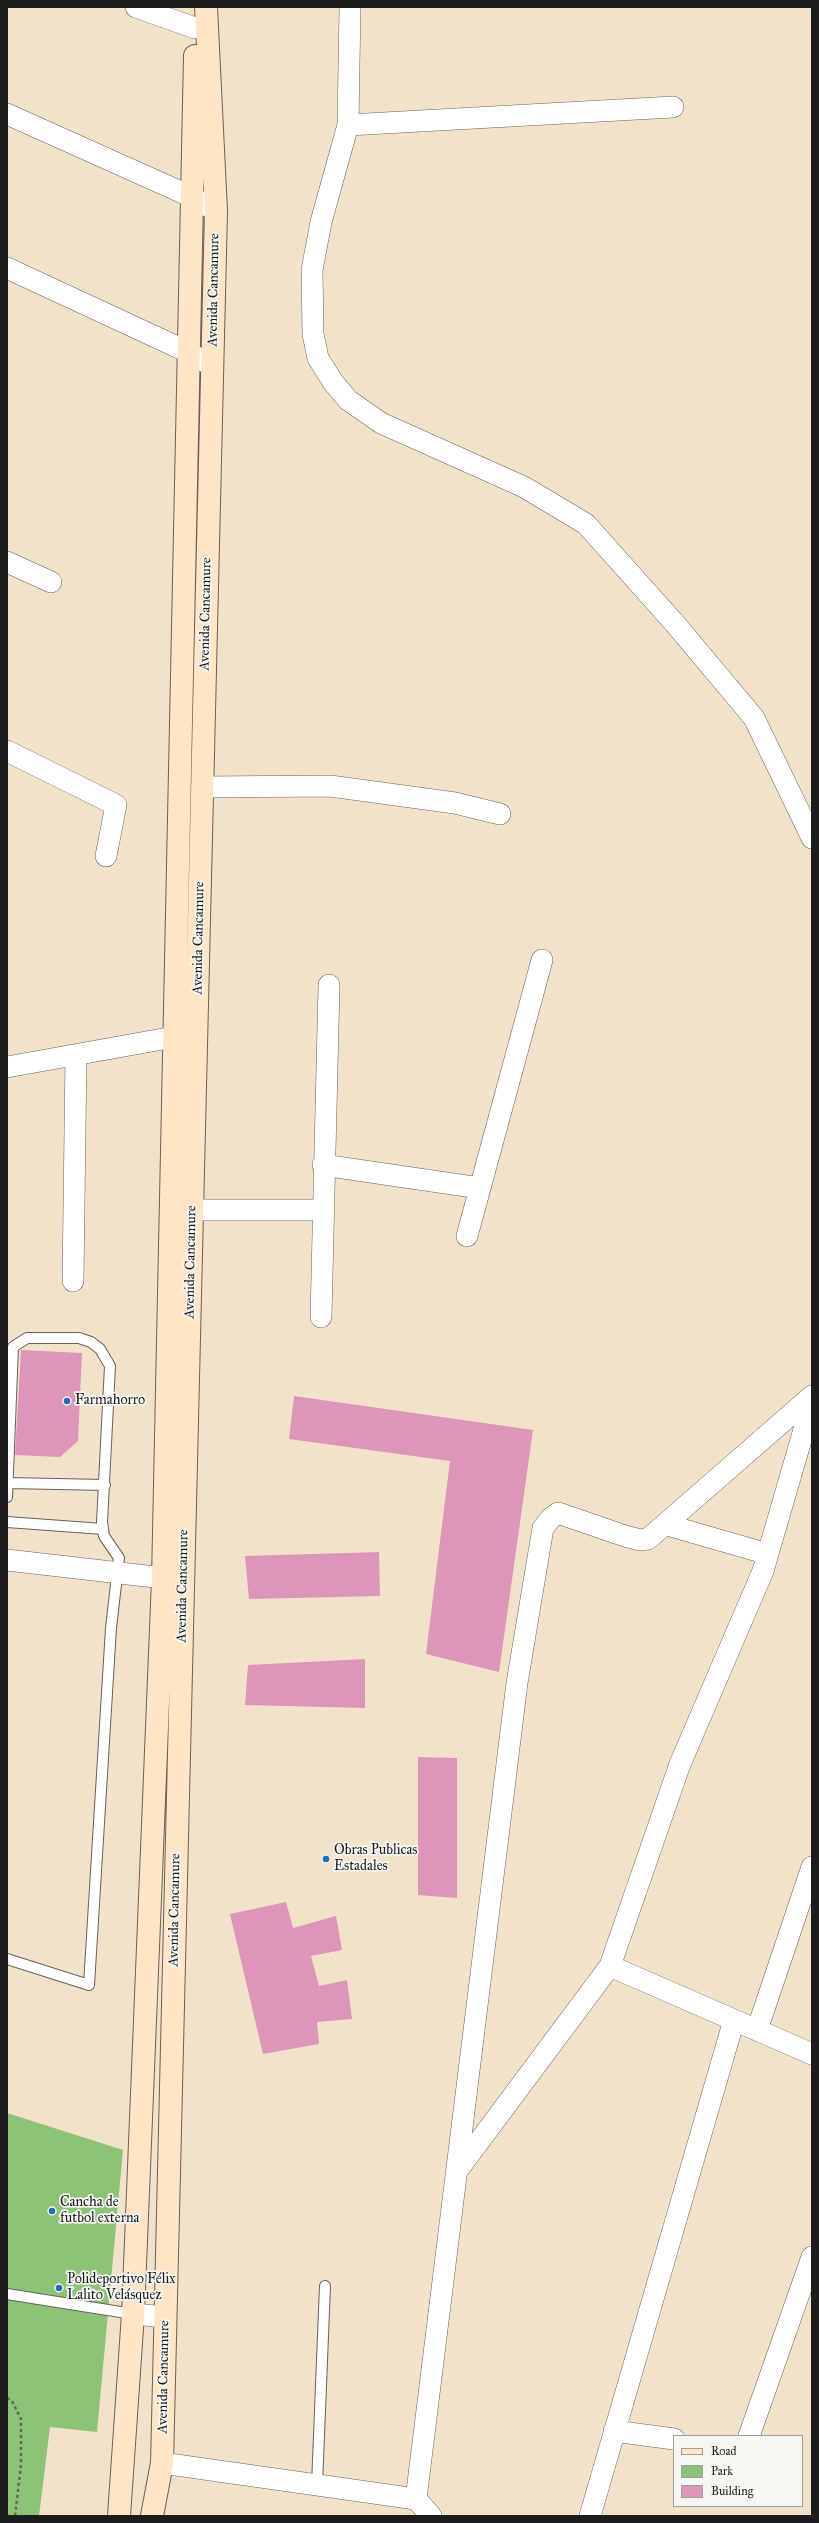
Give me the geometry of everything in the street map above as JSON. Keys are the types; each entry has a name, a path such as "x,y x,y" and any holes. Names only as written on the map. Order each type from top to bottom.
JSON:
{"main road":[{"name":"Avenida Cancamure","path":"119,2516 133,2314 192,1210 216,211 206,7"},
{"name":"Avenida Cancamure","path":"152,2516 162,2463 165,2317 173,1580 174,1037 195,17"}],"street":[{"path":"136,7 195,17"},
{"path":"350,7 348,125 321,222 312,270 313,334 318,358 333,382 348,400 381,423 524,487 586,524 677,626 754,718 812,838"},
{"path":"348,125 673,107"},
{"path":"7,114 192,197 216,211"},
{"path":"7,268 188,352 212,366"},
{"path":"7,562 51,582"},
{"path":"7,752 116,805 106,856"},
{"path":"202,787 330,786 455,803 500,814"},
{"path":"467,1236 542,960"},
{"path":"321,1317 323,1165 329,985"},
{"path":"7,1067 174,1037"},
{"path":"73,1281 76,1055"},
{"path":"323,1165 480,1188"},
{"path":"192,1210 322,1210"},
{"path":"416,2499 517,1683 543,1528 551,1518 558,1513 640,1540 648,1539 667,1525 812,1396"},
{"path":"456,2171 610,1966 680,1764 763,1571 812,1402"},
{"path":"667,1525 768,1554"},
{"path":"7,1560 173,1580"},
{"path":"757,2030 812,1867"},
{"path":"610,1966 812,2054"},
{"path":"590,2516 734,2020"},
{"path":"749,2435 812,2257"},
{"path":"133,2314 165,2317"},
{"path":"614,2431 673,2439"},
{"path":"162,2463 416,2499 431,2516"}],"lane":[{"path":"7,1497 13,1347 27,1338 79,1338 92,1342 106,1356 110,1366 103,1529 104,1536 119,1558 89,1984 8,1961"},
{"path":"8,1482 105,1485"},
{"path":"7,1522 103,1529"},
{"path":"317,2485 325,2286"},
{"path":"7,2294 133,2314"}],"path":[{"path":"7,2398 12,2401 21,2419 21,2465 15,2516"}],"green space":[{"name":"Polideportivo Félix Lalito Velásquez","path":"7,2113 123,2150 97,2432 50,2427 39,2516 7,2516"}],"building":[{"name":"Farmahorro","path":"21,1350 82,1353 78,1441 60,1457 15,1455"},
{"path":"294,1396 533,1430 499,1672 426,1654 450,1461 289,1439"},
{"path":"379,1552 380,1596 249,1599 245,1556"},
{"path":"365,1659 365,1708 245,1705 248,1665"},
{"path":"418,1757 457,1758 457,1898 418,1895"},
{"path":"286,1902 293,1928 336,1916 342,1950 311,1956 319,1986 347,1980 352,2019 317,2022 319,2044 263,2054 230,1914"}],"place":[{"name":"Farmahorro","path":"67,1401"},
{"name":"Obras Publicas Estadales","path":"326,1859"},
{"name":"Cancha de futbol externa","path":"52,2211"},
{"name":"Polideportivo Félix Lalito Velásquez","path":"59,2288"}]}
